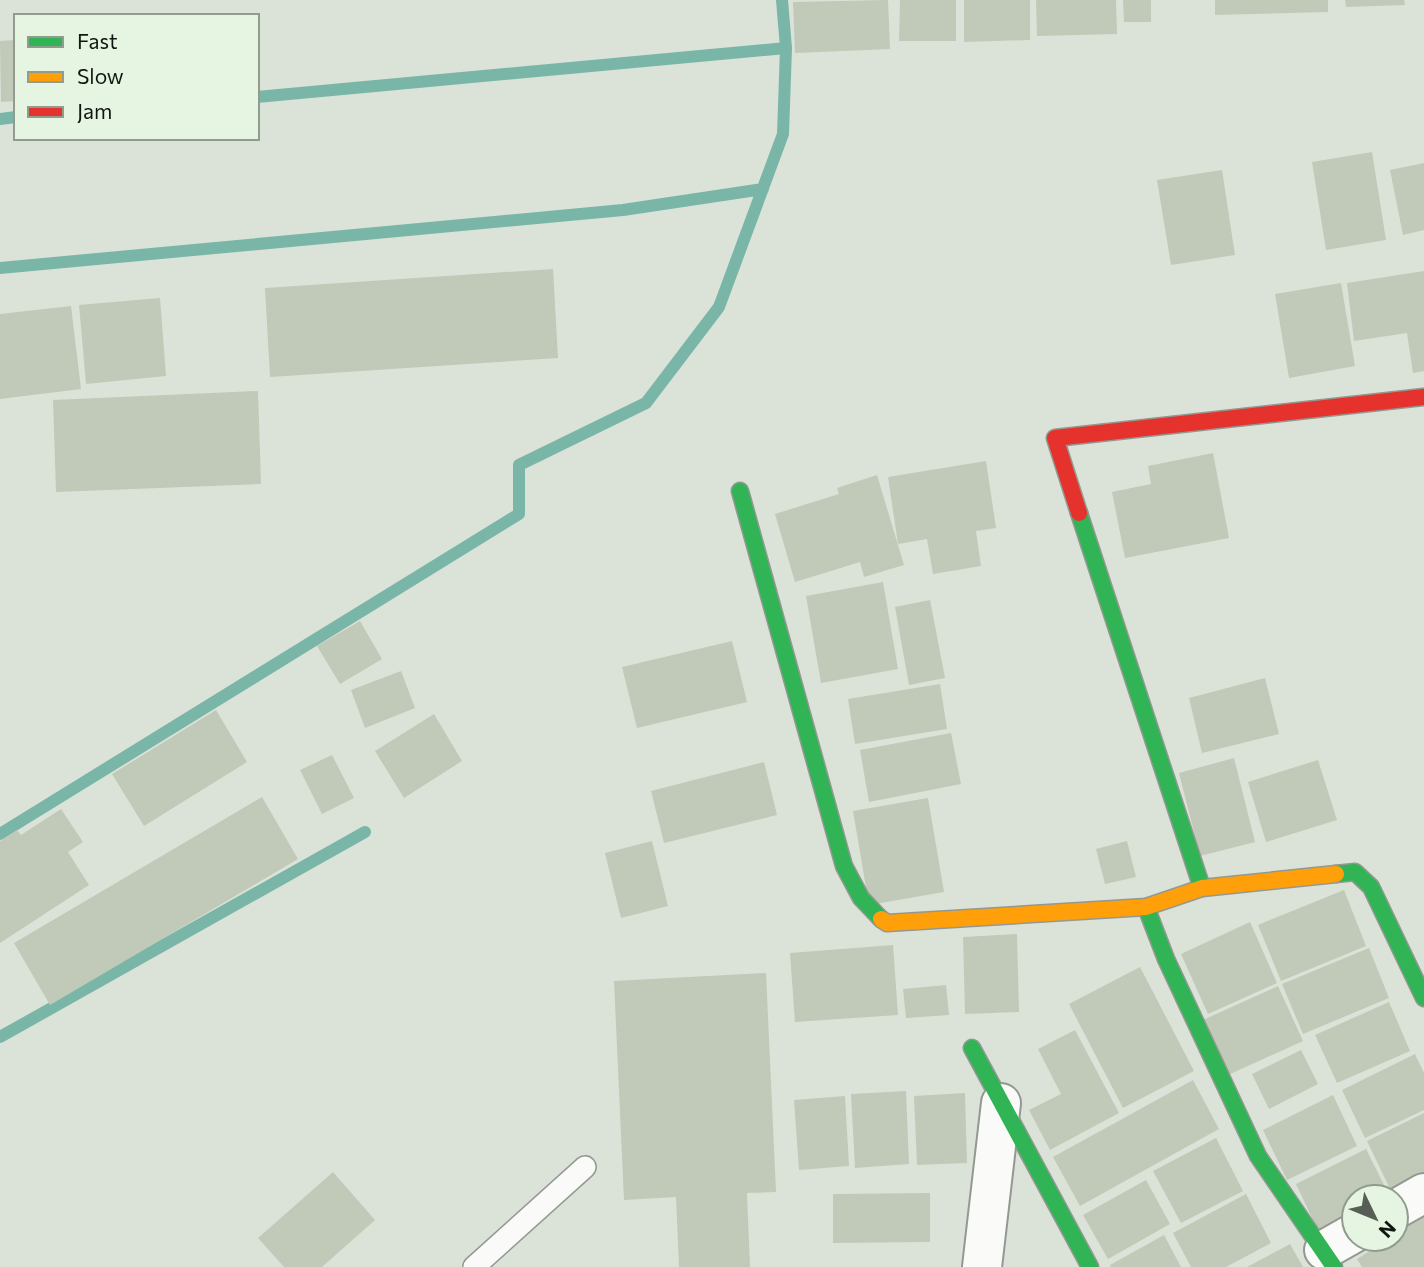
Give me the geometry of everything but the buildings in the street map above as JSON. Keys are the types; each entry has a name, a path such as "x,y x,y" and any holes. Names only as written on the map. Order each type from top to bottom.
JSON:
{"street":[{"path":"1202,888 1055,438 1424,397"},
{"path":"740,491 844,866 861,904 887,923 1146,907 1202,888 1355,872 1371,887 1424,998"},
{"path":"1146,907 1166,959 1258,1156 1337,1250"},
{"path":"972,1048 1090,1267"},
{"path":"982,1267 1002,1103"}],"lane":[{"path":"474,1267 585,1167"}],"waterway":[{"path":"0,834 519,514 519,465 646,403 719,307 783,134 786,48 782,0"},
{"path":"259,97 786,48"},
{"path":"0,119 14,117"},
{"path":"0,268 623,210 763,189"},
{"path":"0,1037 365,832"}],"traffic: fast":[{"path":"740,491 844,866 861,898 881,919"},
{"path":"1079,513 1202,888"},
{"path":"1336,874 1355,872 1371,887 1424,998"},
{"path":"1146,907 1166,959 1258,1156 1334,1267"},
{"path":"972,1048 1090,1267"}],"traffic: slow":[{"path":"881,919 887,923 1146,907 1202,888 1336,874"}],"traffic: jam":[{"path":"1079,513 1055,438 1424,397"}]}
